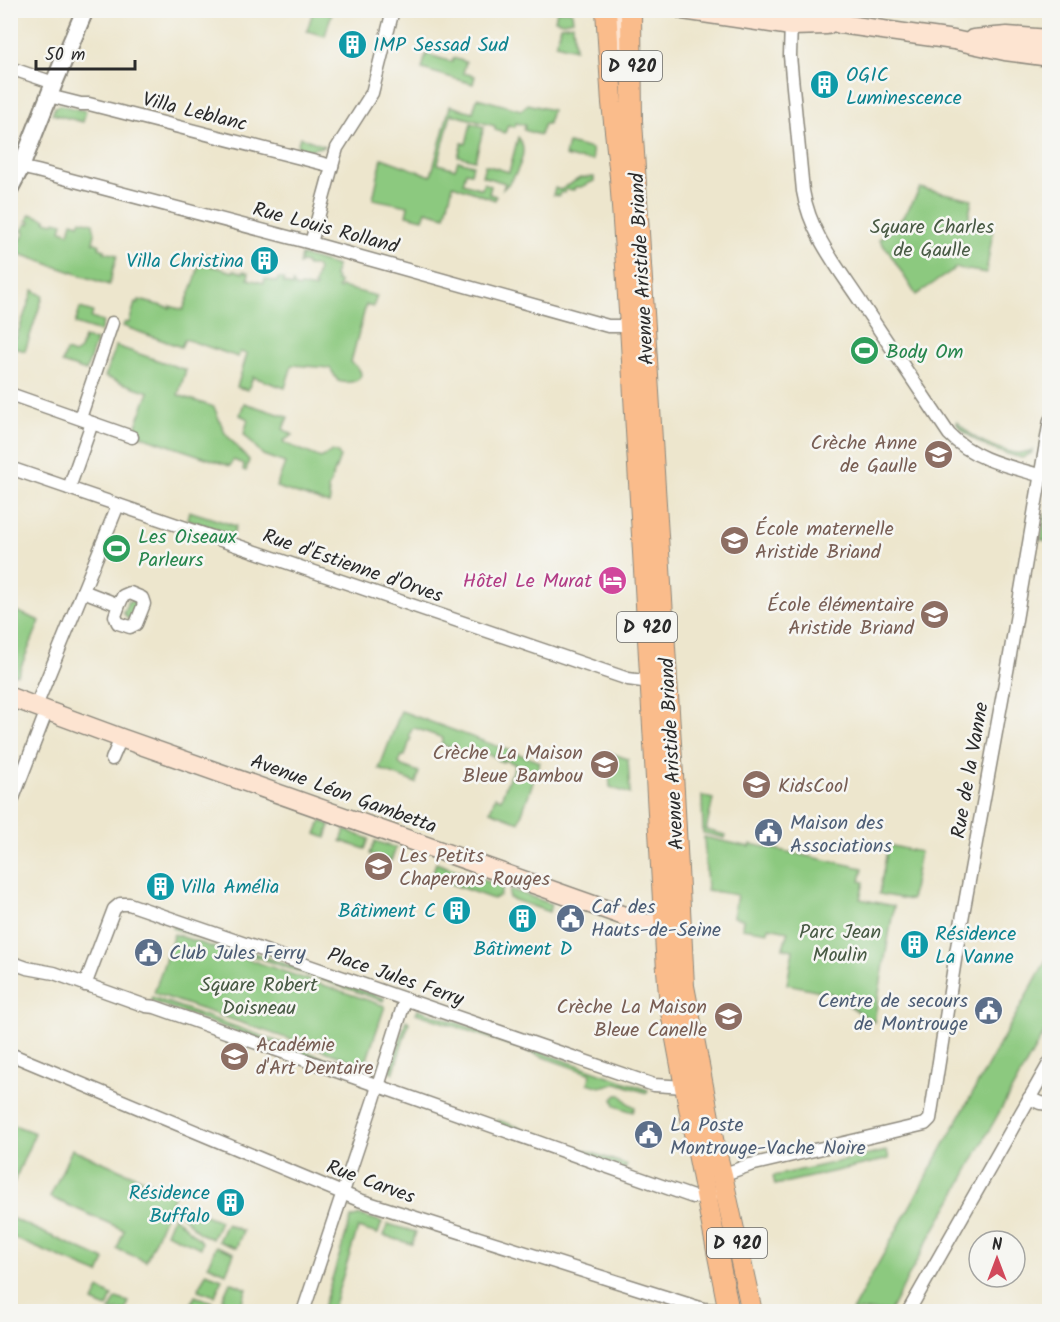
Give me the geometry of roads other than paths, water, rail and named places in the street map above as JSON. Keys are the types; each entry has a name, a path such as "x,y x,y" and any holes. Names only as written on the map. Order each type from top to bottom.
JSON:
{"main road":[{"name":"Avenue Aristide Briand","path":"606,10 630,326 670,1007 729,1311"},
{"path":"621,10 624,95 632,121"},
{"name":"Avenue Aristide Briand","path":"631,10 632,121 684,986 714,1144 752,1311"},
{"path":"683,10 790,15 1050,57"},
{"path":"954,40 1007,36 1050,39"},
{"name":"Avenue Léon Gambetta","path":"10,697 644,923 664,925"}],"street":[{"path":"10,188 16,166 85,10"},
{"path":"311,243 340,142 372,93 393,10"},
{"path":"790,15 790,56 806,207 825,246 954,440 972,453 990,461 1039,475"},
{"name":"Villa Leblanc","path":"10,68 81,104 332,166"},
{"name":"Rue Louis Rolland","path":"16,166 311,243 608,326 630,326"},
{"path":"69,488 112,324"},
{"path":"10,394 132,437"},
{"name":"Rue de la Vanne","path":"722,1175 750,1165 923,1125 931,1116 957,947 1050,420"},
{"name":"Rue d'Estienne d'Orves","path":"10,468 628,680 650,682"},
{"path":"10,806 83,591 118,505"},
{"path":"83,591 119,605"},
{"path":"112,759 121,738"},
{"name":"Place Jules Ferry","path":"85,985 114,909 124,903 654,1084 685,1087"},
{"path":"10,962 54,973 146,1006 155,1007 693,1197 716,1192 722,1175"},
{"path":"303,1311 405,1000"},
{"name":"Rue Carves","path":"10,1054 369,1204 703,1309 729,1311"},
{"path":"908,1311 1050,1062"},
{"path":"1029,1098 1050,1104"}],"place":[{"name":"IMP Sessad Sud","path":"352,44"},
{"name":"OGIC Luminescence","path":"825,85"},
{"name":"Villa Christina","path":"265,260"},
{"name":"Body Om","path":"865,351"},
{"name":"Crèche Anne de Gaulle","path":"938,454"},
{"name":"École maternelle Aristide Briand","path":"734,540"},
{"name":"Les Oiseaux Parleurs","path":"117,548"},
{"name":"Hôtel Le Murat","path":"613,580"},
{"name":"École élémentaire Aristide Briand","path":"935,615"},
{"name":"Crèche La Maison Bleue Bambou","path":"604,764"},
{"name":"KidsCool","path":"757,785"},
{"name":"Maison des Associations","path":"769,833"},
{"name":"Les Petits Chaperons Rouges","path":"378,866"},
{"name":"Villa Amélia","path":"160,886"},
{"name":"Bâtiment C","path":"457,910"},
{"name":"Bâtiment D","path":"523,918"},
{"name":"Caf des Hauts-de-Seine","path":"570,918"},
{"name":"Résidence La Vanne","path":"914,944"},
{"name":"Club Jules Ferry","path":"148,952"},
{"name":"Centre de secours de Montrouge","path":"989,1011"},
{"name":"Crèche La Maison Bleue Canelle","path":"728,1017"},
{"name":"Académie d'Art Dentaire","path":"235,1056"},
{"name":"La Poste Montrouge-Vache Noire","path":"649,1135"},
{"name":"Résidence Buffalo","path":"231,1203"}],"park label":[{"name":"Square Charles de Gaulle","path":"932,238"},
{"name":"Parc Jean Moulin","path":"840,942"},
{"name":"Square Robert Doisneau","path":"259,996"}]}
